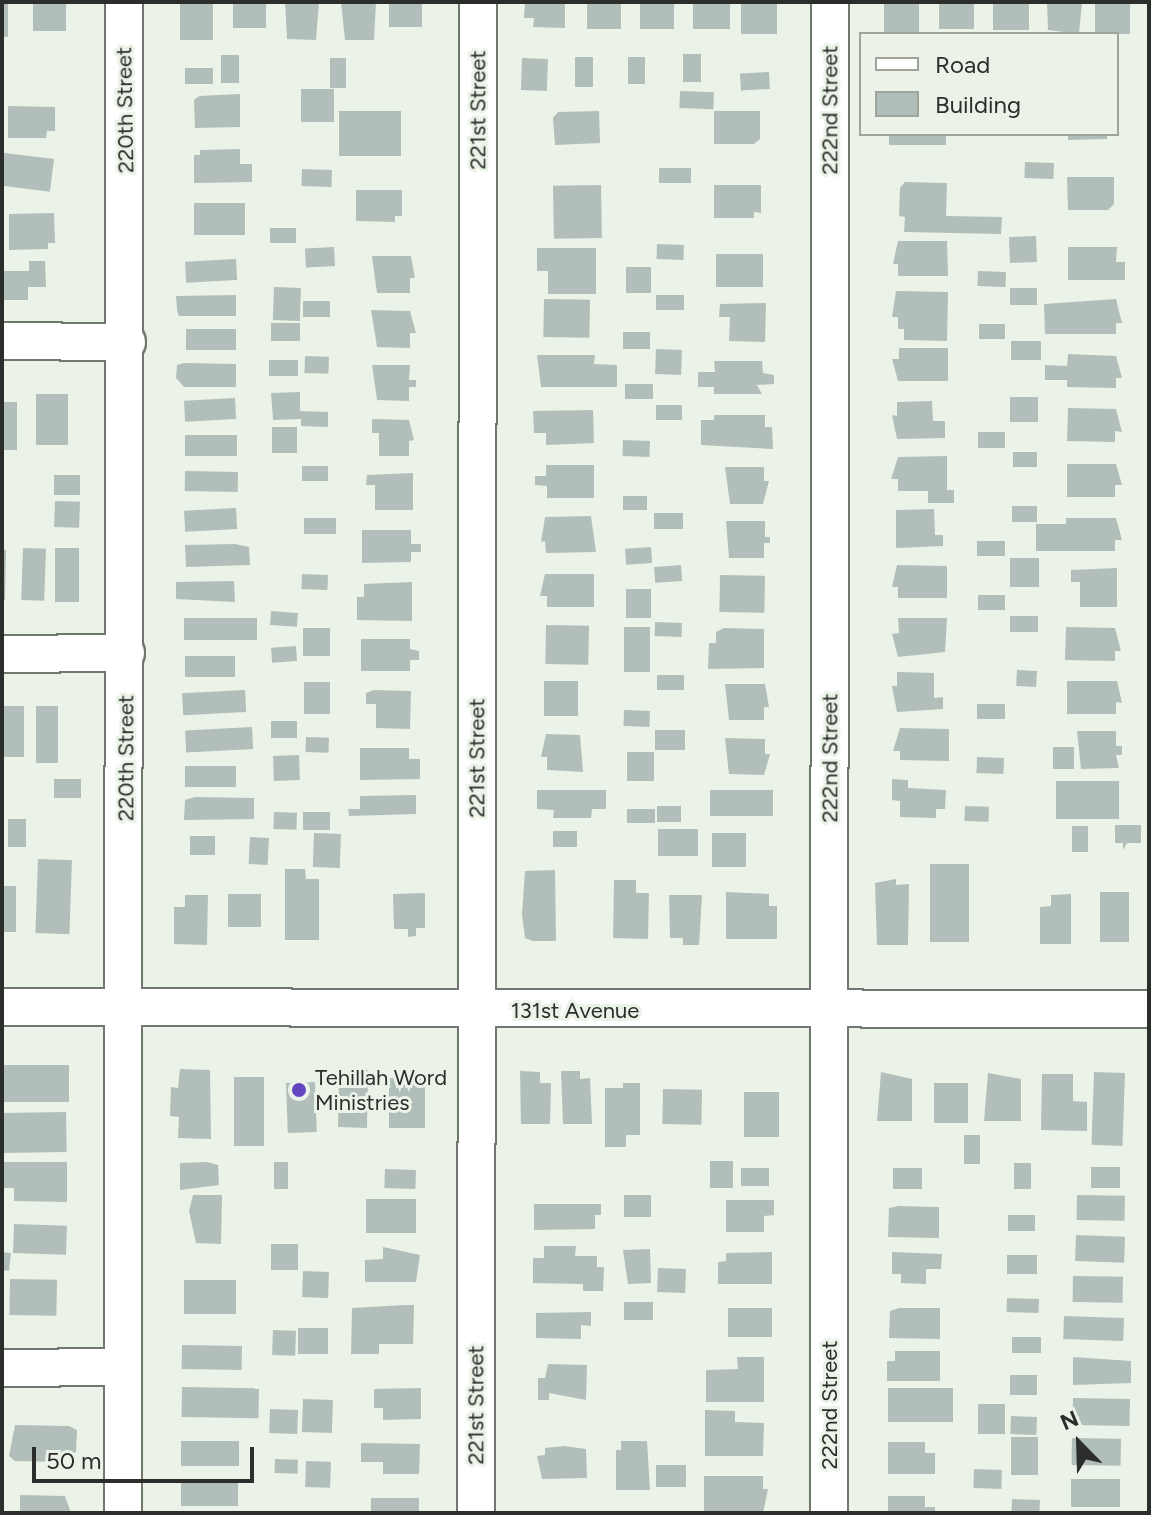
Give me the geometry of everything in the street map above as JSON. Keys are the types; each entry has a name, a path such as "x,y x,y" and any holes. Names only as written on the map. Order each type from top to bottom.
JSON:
{"street":[{"name":"220th Street","path":"123,1513 127,1007 124,2"},
{"name":"221st Street","path":"476,1513 478,2"},
{"name":"222nd Street","path":"829,1513 830,2"},
{"path":"2,341 127,342"},
{"path":"2,654 126,653"},
{"name":"131st Avenue","path":"2,1007 477,1011 1149,1009"},
{"path":"2,1368 123,1367"}],"building":[{"path":"2,2 8,2 8,37 2,37"},
{"path":"33,2 66,2 66,31 33,31"},
{"path":"180,2 213,2 213,40 180,40"},
{"path":"233,2 266,2 266,28 233,28"},
{"path":"285,2 319,2 316,40 287,39"},
{"path":"341,2 376,2 374,40 345,40"},
{"path":"389,2 422,2 422,27 389,27"},
{"path":"525,2 565,2 565,28 533,27 534,18 524,18"},
{"path":"587,2 621,2 621,29 587,29"},
{"path":"640,2 674,2 674,29 640,29"},
{"path":"693,2 730,2 730,29 693,29"},
{"path":"741,2 777,2 777,34 741,34"},
{"path":"884,2 919,2 919,32 884,32"},
{"path":"939,2 974,2 974,29 939,29"},
{"path":"993,2 1029,2 1029,30 993,30"},
{"path":"1047,2 1082,2 1079,32 1048,30"},
{"path":"1095,2 1130,2 1130,34 1095,32"},
{"path":"683,54 701,54 701,82 683,82"},
{"path":"221,55 239,55 239,83 221,83"},
{"path":"575,57 593,57 593,87 575,87"},
{"path":"628,57 645,57 645,84 628,84"},
{"path":"330,58 346,58 346,88 330,88"},
{"path":"522,58 548,59 547,91 521,90"},
{"path":"185,68 213,68 213,84 185,84"},
{"path":"769,72 770,89 741,90 740,74"},
{"path":"301,89 334,89 334,122 301,122"},
{"path":"680,91 714,92 713,109 679,108"},
{"path":"240,94 240,127 195,128 194,100 199,96"},
{"path":"8,106 55,107 55,131 47,131 46,138 8,138"},
{"path":"339,111 401,111 401,156 339,156"},
{"path":"599,111 600,143 555,145 553,118 558,112"},
{"path":"714,111 760,111 760,139 754,144 714,144"},
{"path":"889,136 946,136 946,145 889,145"},
{"path":"1068,136 1107,136 1107,139 1068,140"},
{"path":"240,149 240,164 252,164 252,182 194,183 194,155 200,155 200,150"},
{"path":"2,153 54,159 50,192 2,186"},
{"path":"1025,162 1054,163 1053,179 1024,178"},
{"path":"659,168 691,168 691,183 659,183"},
{"path":"302,169 332,170 331,187 301,186"},
{"path":"1067,177 1114,177 1114,204 1108,210 1068,210"},
{"path":"905,182 947,183 946,216 1002,217 1001,234 904,232 905,217 899,216 900,188"},
{"path":"601,185 602,238 554,239 553,186"},
{"path":"714,185 761,185 761,213 754,212 754,218 714,218"},
{"path":"356,190 402,190 402,216 395,216 395,222 356,221"},
{"path":"194,203 245,203 245,235 194,235"},
{"path":"54,213 55,243 48,243 48,249 9,250 9,214"},
{"path":"270,228 296,228 296,243 270,243"},
{"path":"1036,236 1037,262 1010,263 1009,237"},
{"path":"898,241 947,241 948,276 898,276 898,264 893,264"},
{"path":"657,244 684,245 683,260 656,259"},
{"path":"334,247 335,266 306,267 305,249"},
{"path":"1068,247 1117,247 1116,262 1125,262 1125,280 1068,280"},
{"path":"537,248 596,248 596,294 548,294 548,271 537,271"},
{"path":"716,254 763,254 763,287 716,287"},
{"path":"372,256 411,256 415,278 410,278 410,293 377,293"},
{"path":"236,259 237,280 186,283 185,262"},
{"path":"29,261 45,261 46,287 28,287 28,300 2,300 2,271 29,271"},
{"path":"626,267 651,267 651,293 626,293"},
{"path":"978,271 1006,272 1005,287 977,286"},
{"path":"274,287 301,288 300,321 273,320"},
{"path":"1010,288 1037,288 1037,305 1010,305"},
{"path":"896,291 948,292 947,341 904,340 904,329 898,329 898,317 892,317"},
{"path":"236,295 236,316 179,316 177,310 176,296"},
{"path":"656,295 684,295 684,310 656,310"},
{"path":"544,299 590,300 589,338 543,337"},
{"path":"1116,299 1122,323 1116,323 1116,334 1045,334 1044,304"},
{"path":"303,301 330,301 330,317 303,317"},
{"path":"766,303 765,342 729,341 730,317 719,317 720,304"},
{"path":"371,310 410,311 416,333 410,333 410,348 377,347"},
{"path":"271,323 300,323 300,341 271,341"},
{"path":"979,324 1005,324 1005,339 979,339"},
{"path":"186,329 236,329 236,350 186,350"},
{"path":"623,332 650,332 650,349 623,349"},
{"path":"1011,341 1041,341 1041,360 1011,360"},
{"path":"899,348 948,348 948,381 898,381 892,359 899,359"},
{"path":"656,349 682,350 681,375 655,374"},
{"path":"1068,354 1116,356 1122,378 1116,378 1116,388 1067,387 1067,380 1045,380 1045,365 1067,366"},
{"path":"537,355 595,355 594,364 617,365 617,387 541,387"},
{"path":"305,356 329,357 328,374 304,373"},
{"path":"269,360 298,360 298,376 269,376"},
{"path":"714,361 762,361 763,373 774,375 774,384 757,385 762,394 714,394 714,387 698,387 698,372 715,372"},
{"path":"184,363 236,364 236,387 184,387 176,378 177,365"},
{"path":"372,365 410,365 409,380 416,380 416,387 409,387 409,401 377,400"},
{"path":"625,384 653,384 653,399 625,399"},
{"path":"300,392 300,411 328,412 328,427 301,426 301,419 273,420 271,393"},
{"path":"36,394 68,394 68,445 36,445"},
{"path":"1010,397 1038,397 1038,422 1010,422"},
{"path":"235,398 236,419 185,422 184,401"},
{"path":"932,401 933,421 945,421 945,438 897,439 892,415 897,416 897,402"},
{"path":"2,402 17,402 17,450 2,450"},
{"path":"656,405 682,405 682,420 656,420"},
{"path":"1068,408 1116,409 1122,432 1115,431 1115,442 1067,441"},
{"path":"593,410 594,443 546,445 546,433 534,433 533,411"},
{"path":"714,415 765,415 765,427 772,427 773,449 701,445 701,420 714,420"},
{"path":"372,419 409,420 414,440 409,441 409,456 379,456 379,433 372,433"},
{"path":"272,427 297,427 297,453 272,453"},
{"path":"978,432 1005,432 1005,448 978,448"},
{"path":"185,435 237,435 237,456 185,456"},
{"path":"623,440 650,441 649,457 622,456"},
{"path":"1013,452 1037,452 1037,467 1013,467"},
{"path":"947,456 947,490 954,490 954,503 928,503 928,491 898,491 898,479 891,479 898,457"},
{"path":"1067,464 1116,464 1122,485 1115,485 1115,497 1067,497"},
{"path":"546,465 594,465 594,498 547,498 547,486 535,485 535,476 546,476"},
{"path":"302,466 328,466 328,481 302,481"},
{"path":"725,467 764,467 764,481 769,481 763,504 730,504"},
{"path":"185,471 238,472 238,492 185,491"},
{"path":"413,473 413,510 375,510 375,485 366,485 367,475"},
{"path":"54,475 80,475 80,495 54,495"},
{"path":"623,496 647,496 647,510 623,510"},
{"path":"55,501 80,502 79,528 54,527"},
{"path":"1012,506 1037,506 1037,522 1012,522"},
{"path":"236,508 237,529 185,532 184,511"},
{"path":"934,509 935,535 943,535 943,546 896,548 896,510"},
{"path":"654,513 683,513 683,529 654,529"},
{"path":"591,516 596,552 546,553 545,541 541,542 545,517"},
{"path":"304,518 336,518 336,534 304,534"},
{"path":"1066,518 1116,518 1122,540 1115,540 1115,551 1036,551 1036,524 1066,524"},
{"path":"726,521 765,521 765,537 770,537 770,543 764,543 764,558 729,558"},
{"path":"362,530 411,530 411,544 421,544 421,552 411,552 411,562 362,563"},
{"path":"977,541 1005,541 1005,556 977,556"},
{"path":"235,544 249,547 250,565 186,567 185,545"},
{"path":"651,547 652,563 626,565 625,549"},
{"path":"23,548 46,549 44,601 21,600"},
{"path":"55,548 79,548 79,602 55,602"},
{"path":"2,550 6,550 5,600 2,600"},
{"path":"1010,558 1039,558 1039,587 1010,587"},
{"path":"681,565 682,581 655,583 654,567"},
{"path":"897,565 947,566 947,598 898,598 898,587 892,587"},
{"path":"1117,568 1117,607 1080,607 1080,582 1071,582 1071,570"},
{"path":"302,574 328,575 327,590 301,589"},
{"path":"545,574 594,574 594,607 547,607 547,596 540,596"},
{"path":"720,575 765,576 764,613 719,612"},
{"path":"234,581 235,602 176,599 176,582"},
{"path":"412,582 412,621 357,620 357,597 364,597 364,584"},
{"path":"626,589 651,589 651,618 626,618"},
{"path":"978,595 1005,595 1005,610 978,610"},
{"path":"271,611 298,613 297,627 270,625"},
{"path":"1010,616 1038,616 1038,632 1010,632"},
{"path":"184,618 257,618 257,640 184,640"},
{"path":"898,618 947,618 945,652 898,657 892,634 899,633"},
{"path":"655,622 682,623 681,637 655,636"},
{"path":"546,625 589,626 588,665 545,664"},
{"path":"624,627 650,627 650,672 624,672"},
{"path":"1066,627 1115,628 1121,651 1115,651 1115,661 1065,660"},
{"path":"303,628 330,628 330,656 303,656"},
{"path":"724,628 764,629 764,668 708,669 709,643 716,643 716,632"},
{"path":"361,639 410,639 410,649 419,651 419,660 410,660 410,671 361,671"},
{"path":"296,646 297,661 272,663 271,648"},
{"path":"185,656 235,656 235,677 185,677"},
{"path":"1017,670 1037,671 1036,687 1016,686"},
{"path":"897,672 934,673 934,698 943,697 943,709 897,712 892,686 897,686"},
{"path":"657,675 684,675 684,690 657,690"},
{"path":"544,681 578,681 578,716 544,716"},
{"path":"1067,681 1117,681 1122,703 1116,702 1116,714 1067,714"},
{"path":"304,682 330,682 330,714 304,714"},
{"path":"725,684 765,684 769,707 764,707 764,720 729,720"},
{"path":"245,690 246,712 183,715 182,693"},
{"path":"374,690 411,691 410,729 376,728 376,704 366,704 366,693"},
{"path":"977,704 1005,704 1005,719 977,719"},
{"path":"2,706 24,706 24,757 2,757"},
{"path":"36,706 58,706 58,763 36,763"},
{"path":"624,710 650,711 649,727 623,726"},
{"path":"271,721 297,721 297,738 271,738"},
{"path":"252,727 253,749 186,752 185,731"},
{"path":"900,728 949,729 949,761 900,760 900,751 893,751"},
{"path":"655,730 685,730 685,750 655,750"},
{"path":"1077,731 1116,731 1116,746 1122,746 1122,755 1116,755 1119,768 1081,769"},
{"path":"546,734 580,735 583,772 547,770 547,757 541,757"},
{"path":"306,737 329,738 328,753 305,752"},
{"path":"725,738 765,739 765,754 770,754 764,775 729,774"},
{"path":"1053,747 1074,747 1074,769 1053,769"},
{"path":"360,748 409,748 409,759 420,759 420,779 360,780"},
{"path":"627,752 654,752 654,781 627,781"},
{"path":"299,755 300,780 274,781 273,756"},
{"path":"977,757 1004,758 1003,774 976,773"},
{"path":"185,766 236,766 236,787 185,787"},
{"path":"54,779 81,779 81,798 54,798"},
{"path":"892,779 908,780 908,788 946,790 945,809 936,809 936,818 900,817 900,801 892,800"},
{"path":"1056,781 1119,781 1119,819 1056,819"},
{"path":"537,790 606,790 606,809 592,809 591,818 553,818 554,810 537,809"},
{"path":"710,790 773,790 773,816 710,816"},
{"path":"416,795 416,814 349,816 348,809 360,809 360,796"},
{"path":"195,797 254,798 254,819 184,820 185,800"},
{"path":"657,806 681,806 681,822 657,822"},
{"path":"965,806 989,807 988,822 964,821"},
{"path":"627,809 655,809 655,823 627,823"},
{"path":"274,812 297,813 296,830 273,829"},
{"path":"303,812 330,812 330,830 303,830"},
{"path":"8,819 26,819 26,847 8,847"},
{"path":"1115,825 1141,825 1141,843 1127,843 1123,850 1123,843 1115,843"},
{"path":"1072,826 1088,826 1088,852 1072,852"},
{"path":"658,829 698,829 698,856 658,856"},
{"path":"553,831 577,831 577,847 553,847"},
{"path":"314,833 341,834 340,868 313,867"},
{"path":"712,833 746,833 746,867 712,867"},
{"path":"190,836 215,836 215,855 190,855"},
{"path":"250,837 269,838 268,865 249,864"},
{"path":"38,859 72,860 69,934 35,933"},
{"path":"930,864 969,864 969,942 930,942"},
{"path":"285,869 305,869 306,879 319,879 319,940 285,940"},
{"path":"555,870 556,941 533,941 525,938 522,914 525,871"},
{"path":"896,879 896,885 909,884 908,945 877,945 875,883"},
{"path":"614,880 636,880 636,893 649,893 648,939 613,938"},
{"path":"2,886 16,886 16,932 2,932"},
{"path":"726,892 769,894 769,906 777,906 777,939 726,939"},
{"path":"1100,892 1129,892 1129,942 1100,942"},
{"path":"425,893 425,928 416,928 416,936 408,937 408,929 394,929 393,894"},
{"path":"228,894 261,894 261,927 228,927"},
{"path":"1071,894 1071,944 1040,944 1040,907 1051,906 1051,895"},
{"path":"185,895 208,895 207,945 174,944 174,907 185,907"},
{"path":"669,895 702,895 699,945 683,945 683,938 670,938"},
{"path":"2,1065 69,1065 69,1102 2,1102"},
{"path":"357,1068 367,1069 368,1074 367,1128 338,1127 339,1074 356,1074"},
{"path":"180,1069 210,1070 211,1139 178,1138 179,1117 170,1116 171,1087 178,1088"},
{"path":"520,1071 540,1072 540,1083 551,1083 550,1124 521,1124"},
{"path":"561,1071 580,1071 580,1079 590,1078 592,1124 563,1124"},
{"path":"881,1072 912,1079 912,1121 877,1121"},
{"path":"1094,1072 1125,1073 1122,1146 1091,1145"},
{"path":"988,1073 1021,1079 1021,1121 984,1121"},
{"path":"1042,1074 1073,1074 1073,1101 1087,1102 1087,1131 1041,1130"},
{"path":"234,1077 264,1077 264,1146 234,1146"},
{"path":"389,1078 425,1078 425,1128 389,1128"},
{"path":"315,1082 317,1132 288,1133 286,1083"},
{"path":"623,1083 640,1083 640,1135 626,1135 626,1147 605,1147 605,1088 623,1088"},
{"path":"934,1083 968,1083 968,1123 934,1123"},
{"path":"663,1089 702,1090 701,1125 662,1124"},
{"path":"744,1092 779,1092 779,1137 744,1137"},
{"path":"66,1112 67,1152 3,1153 2,1113"},
{"path":"964,1135 980,1135 980,1164 964,1164"},
{"path":"710,1161 733,1161 733,1188 710,1188"},
{"path":"3,1162 67,1162 67,1202 14,1201 14,1188 2,1188"},
{"path":"207,1162 218,1165 219,1185 180,1190 180,1163"},
{"path":"274,1162 288,1162 288,1189 274,1189"},
{"path":"1014,1163 1031,1163 1031,1189 1014,1189"},
{"path":"1091,1167 1120,1167 1120,1188 1091,1188"},
{"path":"741,1168 769,1168 769,1186 741,1186"},
{"path":"893,1168 922,1168 922,1189 893,1189"},
{"path":"385,1169 416,1170 415,1189 384,1188"},
{"path":"193,1195 222,1195 221,1244 196,1243 189,1211"},
{"path":"624,1195 651,1195 651,1217 624,1217"},
{"path":"1077,1195 1125,1196 1125,1221 1077,1220"},
{"path":"366,1199 416,1199 416,1233 366,1233"},
{"path":"726,1200 774,1200 774,1215 764,1216 764,1232 726,1232"},
{"path":"534,1204 601,1204 601,1215 595,1215 595,1229 534,1230"},
{"path":"939,1207 939,1238 888,1237 889,1208"},
{"path":"1008,1215 1035,1215 1035,1231 1008,1231"},
{"path":"14,1224 67,1226 66,1255 13,1253"},
{"path":"1076,1235 1125,1237 1124,1263 1075,1261"},
{"path":"271,1244 298,1244 298,1270 271,1270"},
{"path":"544,1246 576,1246 575,1256 597,1256 597,1267 604,1267 603,1291 583,1291 583,1284 533,1283 533,1258 544,1258"},
{"path":"383,1247 420,1255 416,1282 365,1282 365,1260 383,1259"},
{"path":"650,1249 651,1283 628,1284 623,1250"},
{"path":"2,1252 11,1253 9,1271 2,1270"},
{"path":"772,1252 772,1284 718,1284 718,1262 726,1261 726,1253"},
{"path":"892,1252 942,1254 941,1269 926,1269 926,1284 901,1283 901,1274 892,1274"},
{"path":"1007,1255 1037,1255 1037,1274 1007,1274"},
{"path":"658,1268 686,1269 685,1293 657,1292"},
{"path":"303,1271 329,1272 328,1298 302,1297"},
{"path":"1073,1276 1123,1277 1123,1303 1073,1302"},
{"path":"10,1279 57,1280 56,1316 9,1315"},
{"path":"184,1280 236,1280 236,1314 184,1314"},
{"path":"1007,1298 1039,1299 1038,1313 1007,1312"},
{"path":"624,1302 653,1302 653,1320 624,1320"},
{"path":"414,1305 413,1344 379,1344 379,1354 351,1354 352,1308"},
{"path":"728,1308 772,1308 772,1337 728,1337"},
{"path":"899,1308 940,1308 940,1339 889,1338 890,1311"},
{"path":"591,1312 591,1326 581,1325 581,1339 536,1338 536,1313"},
{"path":"1064,1316 1124,1318 1123,1341 1063,1339"},
{"path":"298,1328 328,1328 328,1354 298,1354"},
{"path":"273,1330 296,1331 295,1356 272,1355"},
{"path":"1012,1337 1041,1337 1041,1353 1012,1353"},
{"path":"182,1345 242,1346 242,1370 182,1369"},
{"path":"895,1351 940,1351 940,1381 887,1381 887,1361 895,1361"},
{"path":"737,1357 764,1357 764,1402 706,1402 706,1370 738,1369"},
{"path":"1073,1357 1131,1361 1131,1383 1073,1385"},
{"path":"548,1364 587,1365 586,1400 549,1393 549,1400 538,1400 538,1378 545,1378"},
{"path":"1010,1375 1037,1375 1037,1395 1010,1395"},
{"path":"182,1387 259,1388 258,1418 181,1417"},
{"path":"421,1388 421,1419 383,1420 383,1408 374,1408 374,1389"},
{"path":"888,1388 953,1388 953,1422 888,1422"},
{"path":"1073,1398 1130,1399 1130,1426 1073,1425"},
{"path":"303,1399 333,1400 332,1433 302,1432"},
{"path":"978,1404 1005,1404 1005,1434 978,1434"},
{"path":"270,1409 298,1410 297,1434 269,1433"},
{"path":"705,1410 735,1411 735,1422 764,1423 763,1456 705,1456"},
{"path":"1011,1416 1037,1417 1036,1435 1010,1434"},
{"path":"15,1425 69,1426 77,1430 76,1452 59,1462 15,1461 9,1456"},
{"path":"1011,1437 1038,1437 1038,1475 1011,1475"},
{"path":"1072,1438 1121,1439 1121,1466 1072,1465"},
{"path":"181,1441 239,1441 239,1466 181,1466"},
{"path":"621,1441 647,1441 650,1490 616,1490 616,1450 621,1450"},
{"path":"888,1442 925,1442 925,1453 935,1453 935,1474 888,1474"},
{"path":"361,1443 420,1444 419,1474 383,1474 383,1462 361,1462"},
{"path":"564,1446 586,1449 587,1478 542,1479 537,1456 545,1455 545,1448"},
{"path":"275,1459 298,1460 297,1474 275,1473"},
{"path":"306,1461 331,1462 330,1488 305,1487"},
{"path":"656,1465 686,1465 686,1487 656,1487"},
{"path":"974,1469 1002,1470 1001,1489 973,1488"},
{"path":"704,1476 763,1476 763,1489 768,1489 763,1513 704,1512"},
{"path":"1071,1479 1120,1479 1120,1507 1071,1507"},
{"path":"181,1481 238,1481 238,1506 181,1506"},
{"path":"20,1495 65,1496 71,1513 20,1513"},
{"path":"888,1496 925,1496 925,1507 935,1507 935,1513 888,1513"},
{"path":"371,1498 419,1498 419,1513 371,1513"},
{"path":"1012,1499 1040,1500 1040,1513 1012,1513"}],"place":[{"name":"Tehillah Word Ministries","path":"299,1090"}]}
